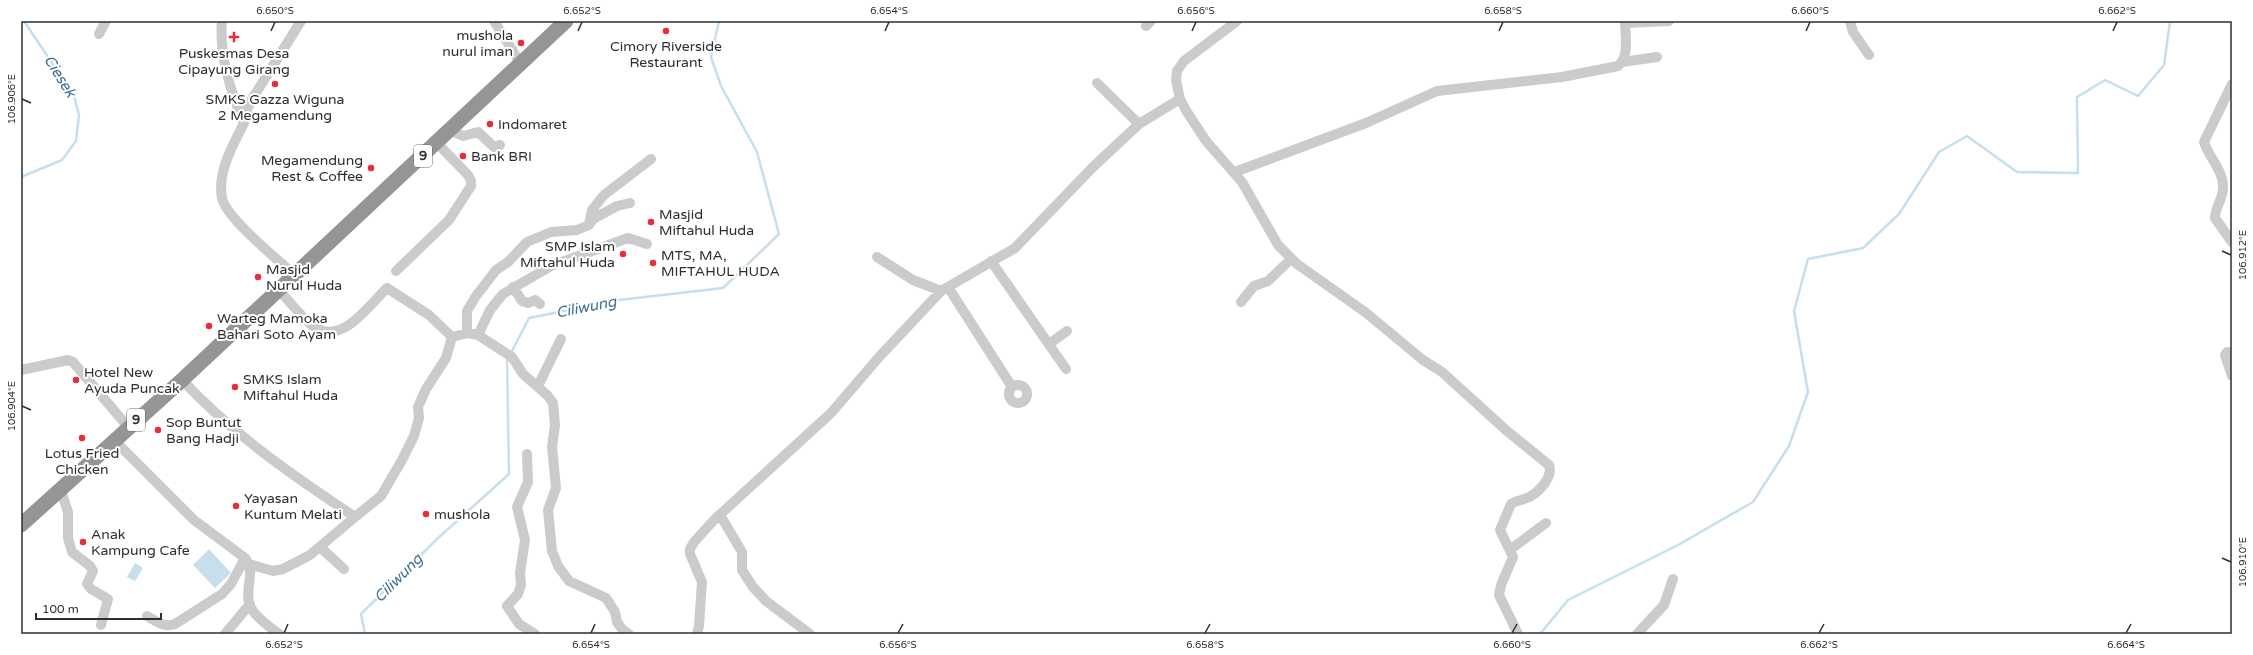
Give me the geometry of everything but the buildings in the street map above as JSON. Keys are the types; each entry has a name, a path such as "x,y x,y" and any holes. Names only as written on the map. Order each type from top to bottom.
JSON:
{"highway":[{"name":"9","path":"21,526 60,488 182,380 295,275 521,64 560,23"}],"street":[{"path":"99,34 106,21"},
{"path":"222,21 223,43 231,86 244,123"},
{"path":"295,275 254,240 224,204 222,197 224,169 244,123 244,117 252,99 301,21"},
{"path":"494,21 521,64"},
{"path":"1237,21 1225,32 1189,56 1179,66 1176,80 1180,98 1206,141 1235,172 1278,245 1291,259 1360,309 1423,360 1442,372 1507,431 1548,463 1550,471 1544,484 1532,496 1511,504 1504,517 1501,532 1511,549 1512,560 1501,585 1499,595 1517,632"},
{"path":"1622,62 1626,53 1625,22 1669,21"},
{"path":"1850,21 1853,32 1869,55"},
{"path":"1235,172 1366,123 1431,92 1451,88 1562,77 1612,67 1622,62 1657,57"},
{"path":"1097,83 1139,124"},
{"path":"2232,84 2204,142 2221,175 2223,184 2216,218 2232,242"},
{"path":"697,634 700,626 702,582 692,560 690,549 694,542 831,413 880,356 945,289 1019,245 1093,167 1139,124 1180,98"},
{"path":"450,130 463,136 478,132 494,147 500,145"},
{"path":"396,272 449,220 471,186 472,181 468,175 436,143"},
{"path":"589,225 592,210 604,195 651,158"},
{"path":"467,333 467,311 476,296 496,270 508,262 527,242 551,232 577,230 589,225 593,219 617,206 630,203"},
{"path":"478,335 496,301 513,287 545,271 551,266 628,238 647,244"},
{"path":"877,256 913,280 945,289 968,316 968,321 1014,386"},
{"path":"1241,302 1254,286 1268,281 1291,259"},
{"path":"991,261 1066,369"},
{"path":"513,287 522,301 528,303 535,300 540,304"},
{"path":"278,290 311,325 323,332 330,332 344,329 387,288 429,314 452,337"},
{"path":"1049,344 1066,331"},
{"path":"452,337 467,333 478,335 512,357 523,374 538,386 553,402 554,412 552,447 556,488 548,510 551,546 558,566 569,581 606,598 615,612 616,622 629,634"},
{"path":"114,440 194,520 247,561 260,568 278,571 310,555 381,496 414,436 418,418 418,407 426,388 446,358 452,337"},
{"path":"538,386 561,339"},
{"path":"2232,352 2227,352 2225,355 2232,376"},
{"path":"21,370 68,360 73,362 128,427"},
{"path":"182,380 210,410 286,472 355,517"},
{"path":"527,454 528,482 517,507 525,540 520,574 521,585 518,594 507,606 519,624 535,634"},
{"path":"60,488 68,512 68,538 72,552 90,566 93,571 87,584 91,589 108,599 101,625"},
{"path":"720,516 742,552 742,570 753,587 766,602 810,634"},
{"path":"1511,549 1546,523"},
{"path":"320,547 344,569"},
{"path":"247,561 251,572 247,587 250,604 260,618 279,634"},
{"path":"147,616 162,624 170,626 175,624 222,594 247,561"},
{"path":"1637,634 1664,605 1673,579"},
{"path":"225,634 250,604"}],"water":[{"path":"209,549 231,573 215,588 193,565"},
{"path":"135,563 143,568 135,581 127,577"}],"waterway":[{"name":"Ciesek","path":"21,177 62,160 76,141 79,115 74,96 24,21"},
{"name":"Ciliwung","path":"511,353 529,318 619,300 723,288 779,234 757,152 721,86 711,57 719,21"},
{"path":"1540,634 1568,600 1678,545 1753,502 1789,446 1808,392 1794,311 1808,259 1863,248 1899,214 1939,152 1967,136 2017,172 2078,173 2077,97 2105,80 2138,96 2164,65 2170,21"},
{"name":"Ciliwung","path":"365,634 361,614 437,539 509,474 507,361 509,357"}],"place":[{"name":"Cimory Riverside Restaurant","path":"666,31"},
{"name":"Puskesmas Desa Cipayung Girang","path":"234,37"},
{"name":"mushola nurul iman","path":"521,43"},
{"name":"SMKS Gazza Wiguna 2 Megamendung","path":"275,84"},
{"name":"Indomaret","path":"490,124"},
{"name":"Bank BRI","path":"463,156"},
{"name":"Megamendung Rest & Coffee","path":"371,168"},
{"name":"Masjid Miftahul Huda","path":"651,222"},
{"name":"SMP Islam Miftahul Huda","path":"623,254"},
{"name":"MTS, MA, MIFTAHUL HUDA","path":"653,263"},
{"name":"Masjid Nurul Huda","path":"258,277"},
{"name":"Warteg Mamoka Bahari Soto Ayam","path":"209,326"},
{"name":"Hotel New Ayuda Puncak","path":"76,380"},
{"name":"SMKS Islam Miftahul Huda","path":"235,387"},
{"name":"Sop Buntut Bang Hadji","path":"158,430"},
{"name":"Lotus Fried Chicken","path":"82,438"},
{"name":"Yayasan Kuntum Melati","path":"236,506"},
{"name":"mushola","path":"426,514"},
{"name":"Anak Kampung Cafe","path":"83,542"}]}
